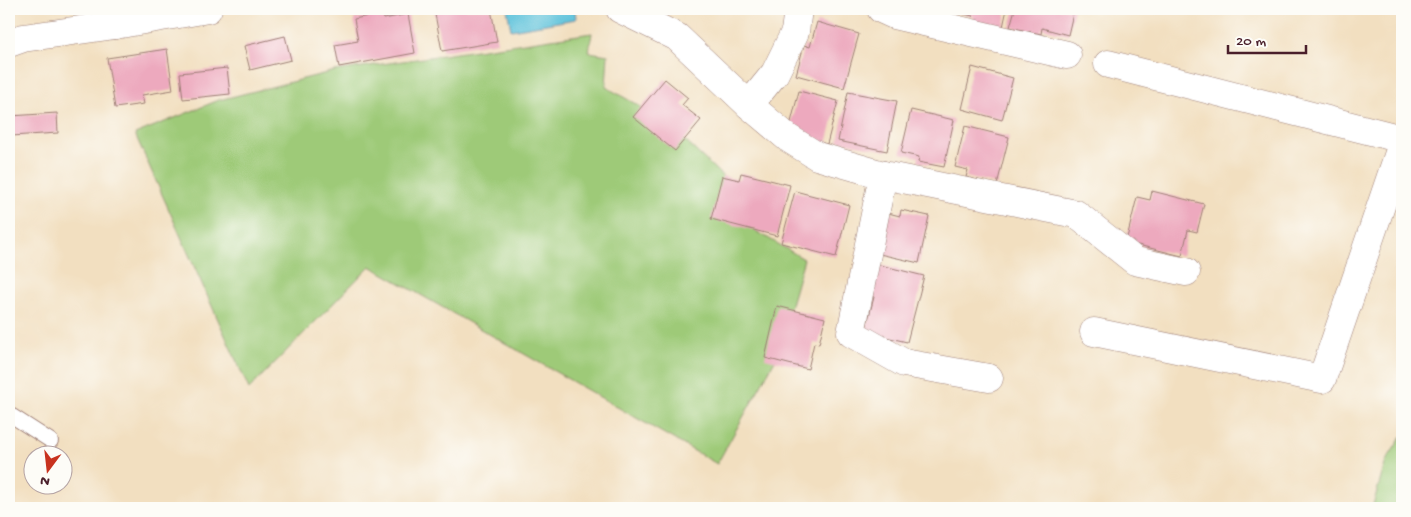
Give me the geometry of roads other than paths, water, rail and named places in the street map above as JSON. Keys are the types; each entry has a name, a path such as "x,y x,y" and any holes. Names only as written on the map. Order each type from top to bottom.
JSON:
{"street":[{"path":"9,43 23,38 123,17 208,9"},
{"path":"620,9 677,37 749,105 788,138 817,156 883,175 1076,214 1136,260 1186,272"},
{"path":"749,105 775,73 795,32 798,9"},
{"path":"881,9 894,15 1067,55"},
{"path":"1108,64 1402,139"},
{"path":"1094,332 1322,379 1402,144"},
{"path":"883,175 851,333 904,364 989,378"}],"lane":[{"path":"9,414 51,441"}],"water":[{"path":"507,9 575,9 576,19 511,30"}]}
